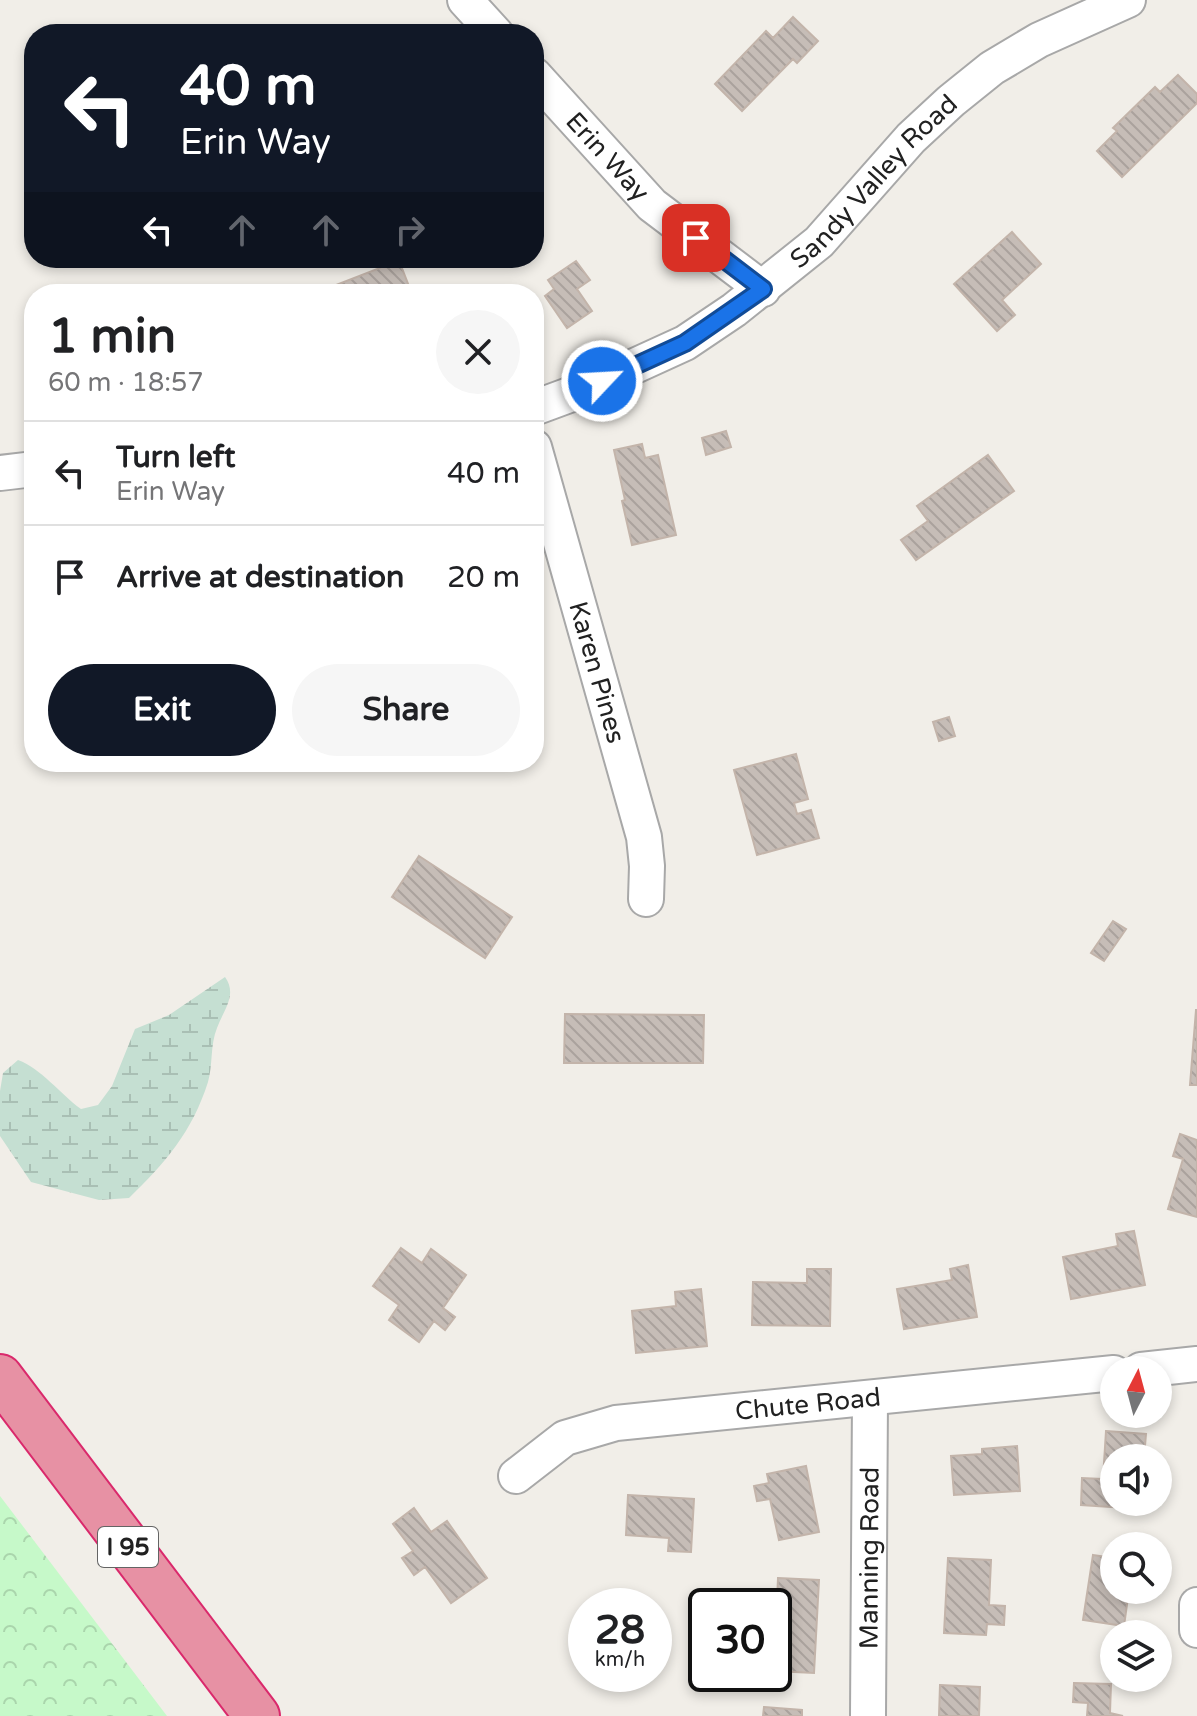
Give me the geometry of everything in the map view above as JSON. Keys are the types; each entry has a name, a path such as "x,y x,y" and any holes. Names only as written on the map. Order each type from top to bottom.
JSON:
{"highway":[{"name":"I 95","path":"0,1377 257,1716"}],"street":[{"path":"465,0 487,24"},
{"name":"Sandy Valley Road","path":"544,404 685,343 763,289 819,242 911,138 992,68 1039,40 1128,0"},
{"name":"Erin Way","path":"544,86 652,205 763,289"},
{"path":"0,473 24,470"},
{"name":"Karen Pines","path":"544,482 644,837 646,899"},
{"path":"1172,1367 1197,1364"},
{"name":"Chute Road","path":"516,1476 565,1438 616,1423 1100,1374"},
{"name":"Manning Road","path":"868,1716 870,1399"},
{"path":"1197,1605 1197,1630"}],"green space":[{"path":"225,977 230,997 215,1035 211,1069 202,1100 186,1131 155,1172 129,1198 99,1200 31,1182 0,1136 3,1073 18,1060 43,1075 81,1109 98,1105 112,1086 135,1029 169,1015"},
{"path":"0,1496 167,1716 0,1716"}],"building":[{"path":"793,17 818,41 797,63 793,59 742,111 715,84 766,31 773,38"},
{"path":"1178,75 1197,94 1197,103 1122,177 1097,151 1117,131 1113,128 1155,87 1160,92"},
{"path":"1012,232 1041,264 1002,300 1015,315 997,331 954,284"},
{"path":"576,261 590,280 577,289 592,311 567,328 545,296 554,289 548,280"},
{"path":"380,268 402,268 408,284 339,284"},
{"path":"726,431 731,447 706,455 702,438"},
{"path":"642,444 645,458 658,455 676,535 632,545 614,450"},
{"path":"988,455 1014,491 916,560 901,540 928,521 917,506"},
{"path":"949,717 955,736 939,741 933,722"},
{"path":"796,754 808,799 794,803 797,814 811,810 819,838 757,855 734,770"},
{"path":"419,856 512,917 485,958 392,897"},
{"path":"1113,921 1126,929 1104,961 1091,953"},
{"path":"1196,1010 1197,1085 1190,1085"},
{"path":"565,1014 704,1015 703,1063 564,1063"},
{"path":"1180,1134 1197,1140 1197,1217 1168,1209 1183,1159 1173,1156"},
{"path":"1134,1231 1145,1285 1071,1299 1063,1257 1118,1246 1116,1234"},
{"path":"401,1248 422,1263 431,1249 466,1275 443,1308 455,1317 445,1330 434,1321 419,1342 389,1320 399,1305 373,1286"},
{"path":"968,1265 977,1317 904,1329 897,1289 952,1280 950,1269"},
{"path":"807,1269 831,1269 830,1326 752,1325 753,1282 807,1283"},
{"path":"701,1289 707,1346 636,1353 632,1311 676,1306 675,1292"},
{"path":"1106,1431 1146,1434 1145,1444 1105,1444"},
{"path":"1017,1446 1020,1491 954,1495 951,1456 982,1454 982,1449"},
{"path":"806,1466 819,1532 779,1540 770,1499 757,1501 754,1486 769,1483 767,1474"},
{"path":"1082,1478 1100,1479 1100,1506 1081,1505"},
{"path":"628,1495 694,1499 691,1552 668,1551 669,1538 626,1535"},
{"path":"414,1508 431,1532 447,1521 487,1578 451,1603 425,1567 414,1575 402,1558 413,1551 393,1524"},
{"path":"1093,1555 1100,1556 1100,1604 1127,1604 1125,1620 1100,1620 1100,1622 1083,1620"},
{"path":"948,1558 991,1560 989,1605 1005,1606 1004,1625 987,1624 986,1635 944,1633"},
{"path":"778,1578 819,1580 814,1673 792,1672 792,1588 778,1588"},
{"path":"1074,1683 1100,1684 1100,1692 1111,1692 1110,1713 1123,1716 1087,1716 1088,1703 1073,1702"},
{"path":"940,1685 980,1687 979,1716 939,1716"},
{"path":"764,1707 802,1710 802,1716 763,1716"}],"route":[{"path":"602,381 685,343 763,289 696,238"}]}
